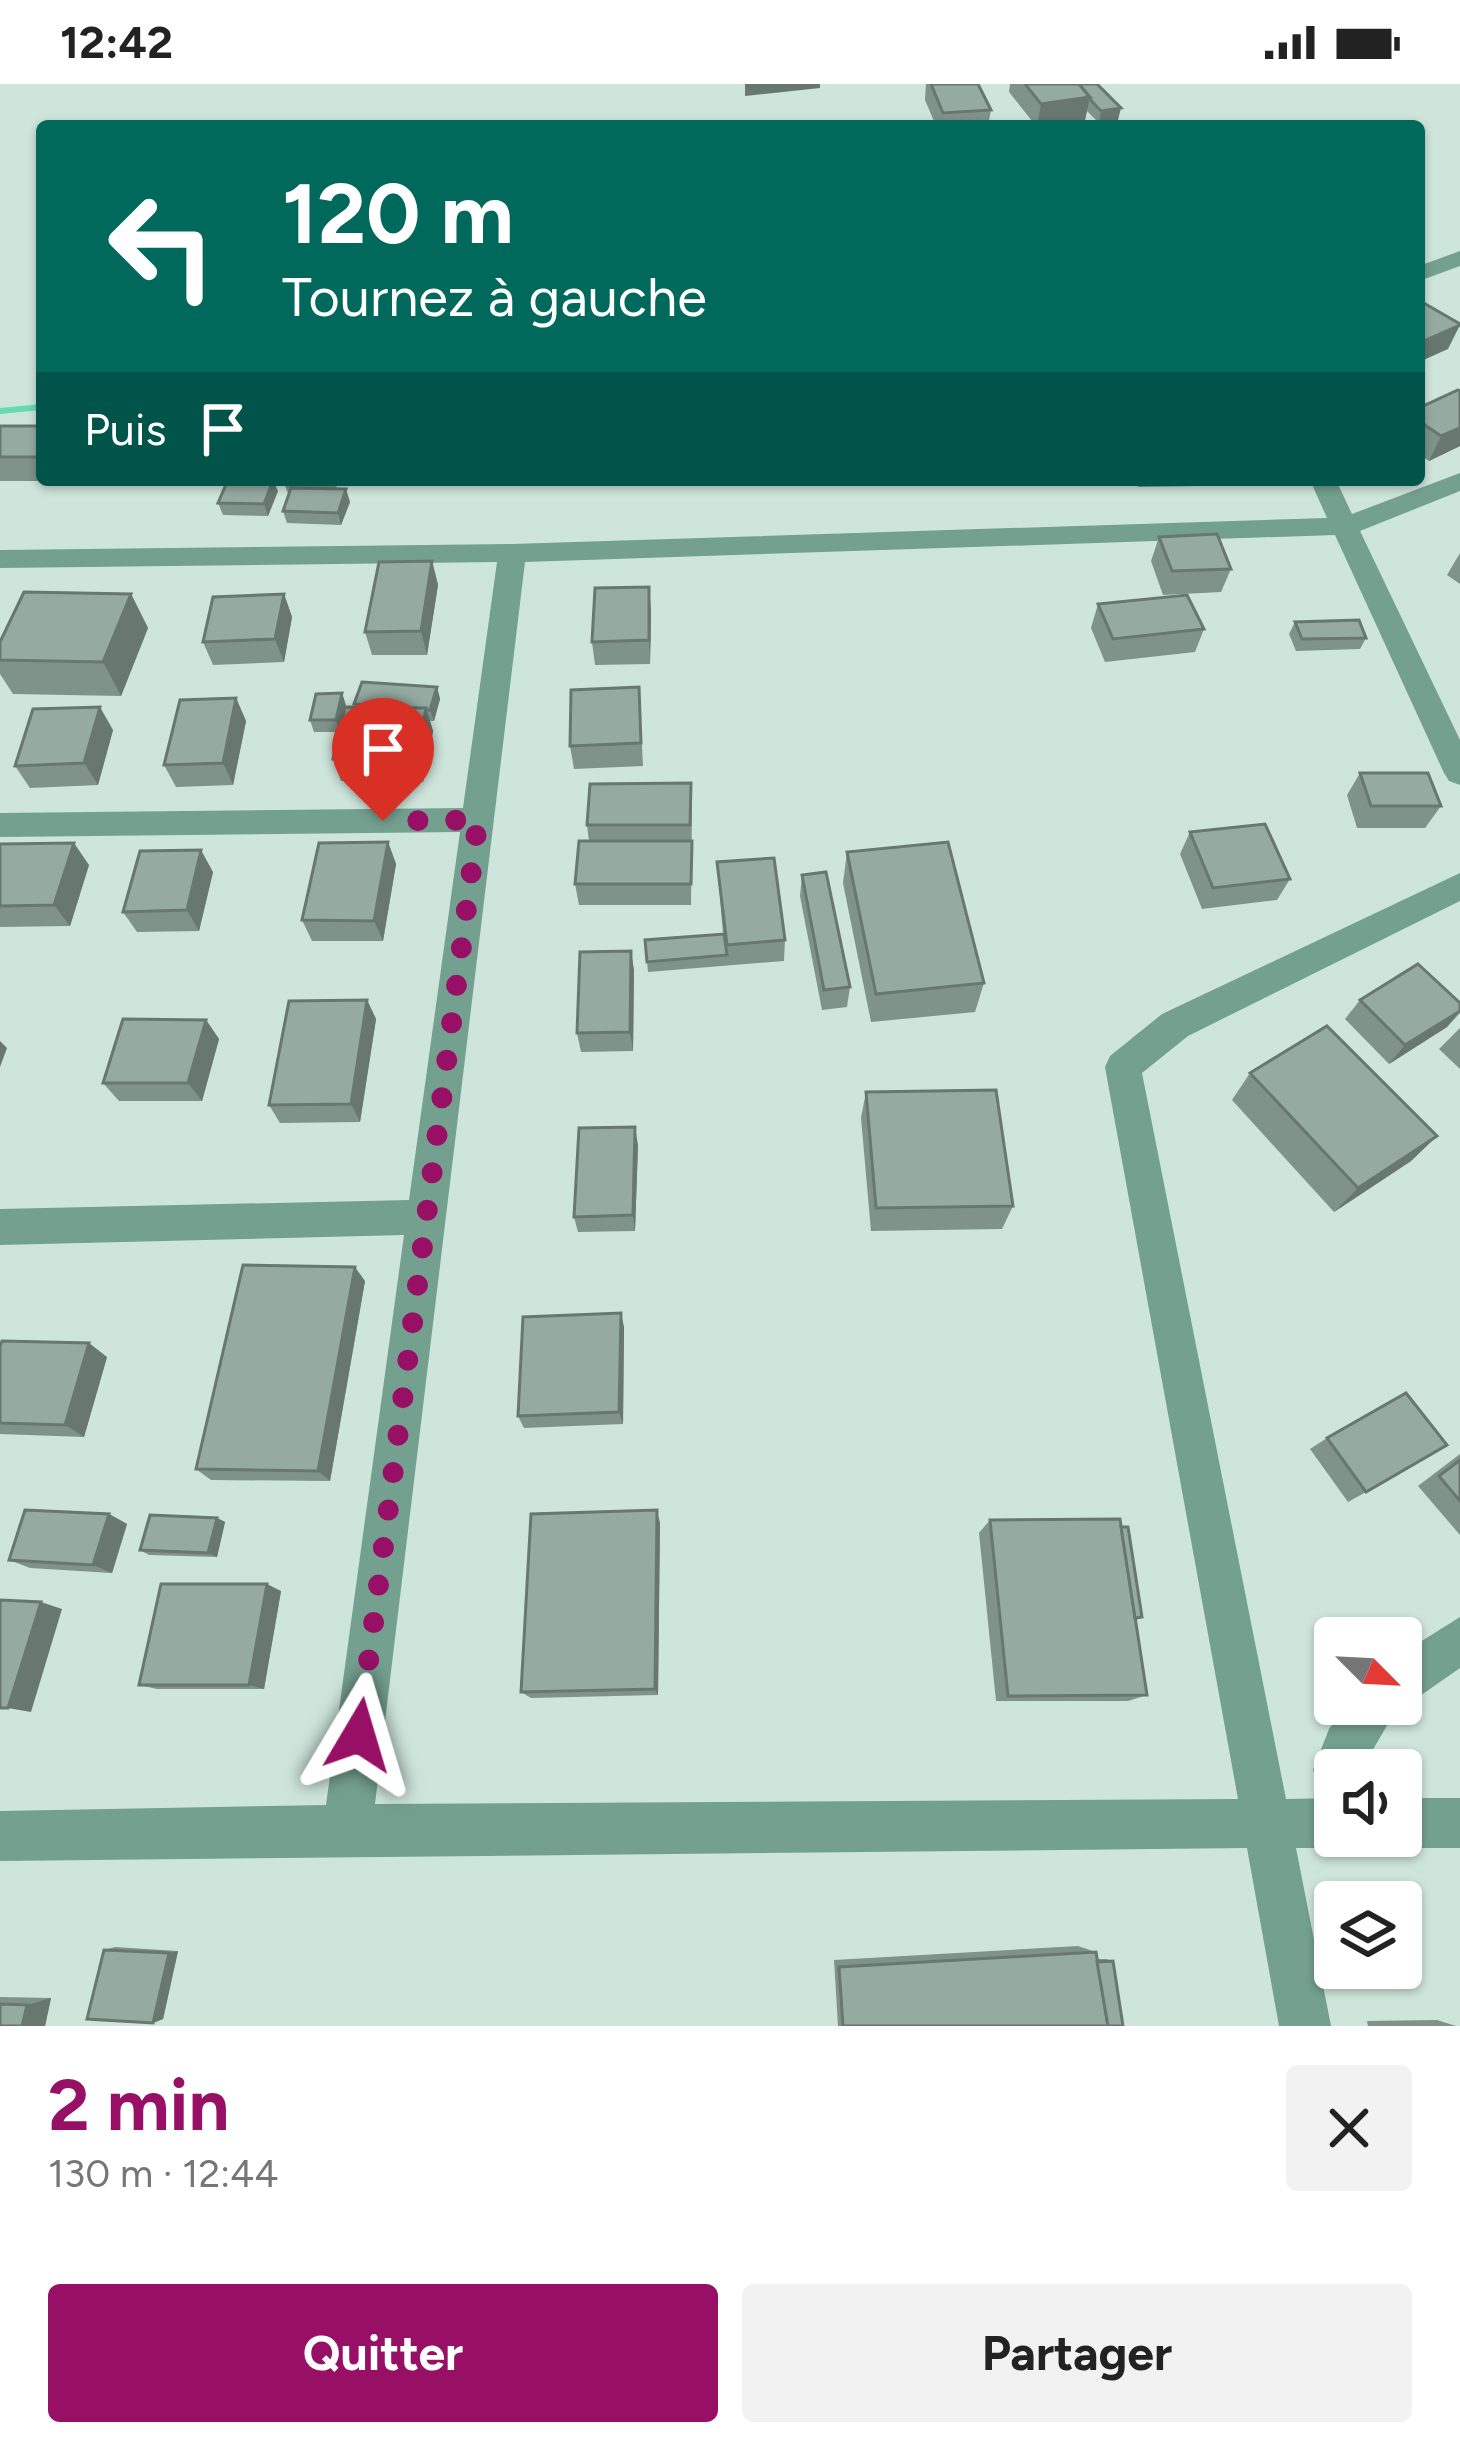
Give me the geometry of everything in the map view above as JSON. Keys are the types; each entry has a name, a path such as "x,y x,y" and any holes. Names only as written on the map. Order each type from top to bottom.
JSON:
{"street":[{"path":"1425,272 1460,258"},
{"path":"0,559 512,553 1347,526 1460,481"},
{"path":"1326,486 1460,773"},
{"path":"347,1829 512,553"},
{"path":"0,825 478,820"},
{"path":"1305,2026 1123,1067 1174,1025 1460,886"},
{"path":"0,1227 426,1217"},
{"path":"1422,1667 1460,1640"},
{"path":"0,1836 1314,1823"},
{"path":"1422,1823 1460,1823"}],"building":[{"path":"931,84 978,84 991,110 943,113"},
{"path":"1025,84 1079,84 1090,97 1041,104"},
{"path":"1079,84 1097,84 1121,108 1101,111"},
{"path":"1425,304 1460,325 1425,340"},
{"path":"1460,391 1460,428 1441,436 1425,425 1425,405"},
{"path":"0,426 36,426 36,457 0,457"},
{"path":"225,486 271,486 264,504 218,503"},
{"path":"291,488 346,489 338,513 283,511"},
{"path":"1217,534 1231,569 1172,571 1159,537"},
{"path":"432,561 421,631 365,632 379,562"},
{"path":"649,587 649,640 592,642 595,588"},
{"path":"24,592 131,594 103,662 0,660 0,642"},
{"path":"284,594 275,639 203,642 213,597"},
{"path":"1187,595 1204,629 1113,639 1098,604"},
{"path":"1359,620 1366,638 1302,639 1295,622"},
{"path":"362,682 437,687 430,710 354,704"},
{"path":"639,687 641,743 570,746 571,690"},
{"path":"342,693 336,720 310,720 316,694"},
{"path":"236,698 223,763 164,765 180,700"},
{"path":"100,707 84,763 15,766 33,709"},
{"path":"345,707 426,708 416,760 333,759"},
{"path":"1360,773 1428,773 1441,806 1371,806"},
{"path":"691,783 690,825 587,825 590,784"},
{"path":"1265,824 1290,879 1213,888 1190,832"},
{"path":"579,841 692,841 691,884 575,884"},
{"path":"388,842 374,921 302,920 319,843"},
{"path":"948,842 984,983 876,994 847,852"},
{"path":"74,843 54,905 0,906 0,844"},
{"path":"201,850 187,910 123,912 140,851"},
{"path":"774,858 785,940 727,945 717,862"},
{"path":"826,872 850,987 824,990 802,875"},
{"path":"724,934 727,955 647,962 645,940"},
{"path":"631,951 630,1032 577,1033 580,952"},
{"path":"1418,964 1460,1003 1460,1011 1405,1045 1360,1000"},
{"path":"367,1000 351,1104 269,1105 289,1001"},
{"path":"123,1019 206,1020 188,1083 103,1083"},
{"path":"1327,1026 1437,1136 1358,1188 1250,1073"},
{"path":"996,1090 1013,1206 876,1208 866,1092"},
{"path":"635,1127 633,1215 574,1217 579,1128"},
{"path":"243,1265 355,1267 318,1471 196,1469"},
{"path":"621,1313 619,1412 518,1416 523,1317"},
{"path":"2,1341 89,1343 65,1425 0,1423"},
{"path":"1406,1393 1447,1445 1366,1492 1327,1438"},
{"path":"1460,1460 1460,1501 1439,1476"},
{"path":"25,1510 109,1514 93,1565 9,1560"},
{"path":"657,1510 655,1689 521,1692 531,1514"},
{"path":"150,1515 217,1518 208,1553 140,1550"},
{"path":"1120,1519 1147,1695 1008,1696 990,1520"},
{"path":"1121,1527 1128,1527 1142,1617 1135,1618"},
{"path":"161,1584 267,1584 249,1685 139,1685"},
{"path":"0,1600 41,1602 8,1708 0,1708"},
{"path":"104,1950 169,1953 153,2023 87,2019"},
{"path":"1096,1952 1108,2026 843,2026 839,1967"},
{"path":"1113,1961 1123,2026 1108,2026 1097,1962"},
{"path":"0,2004 27,2005 22,2026 0,2026"}],"waterway":[{"path":"0,411 36,408"}],"route":[{"path":"359,1735 478,820 383,821"}]}
